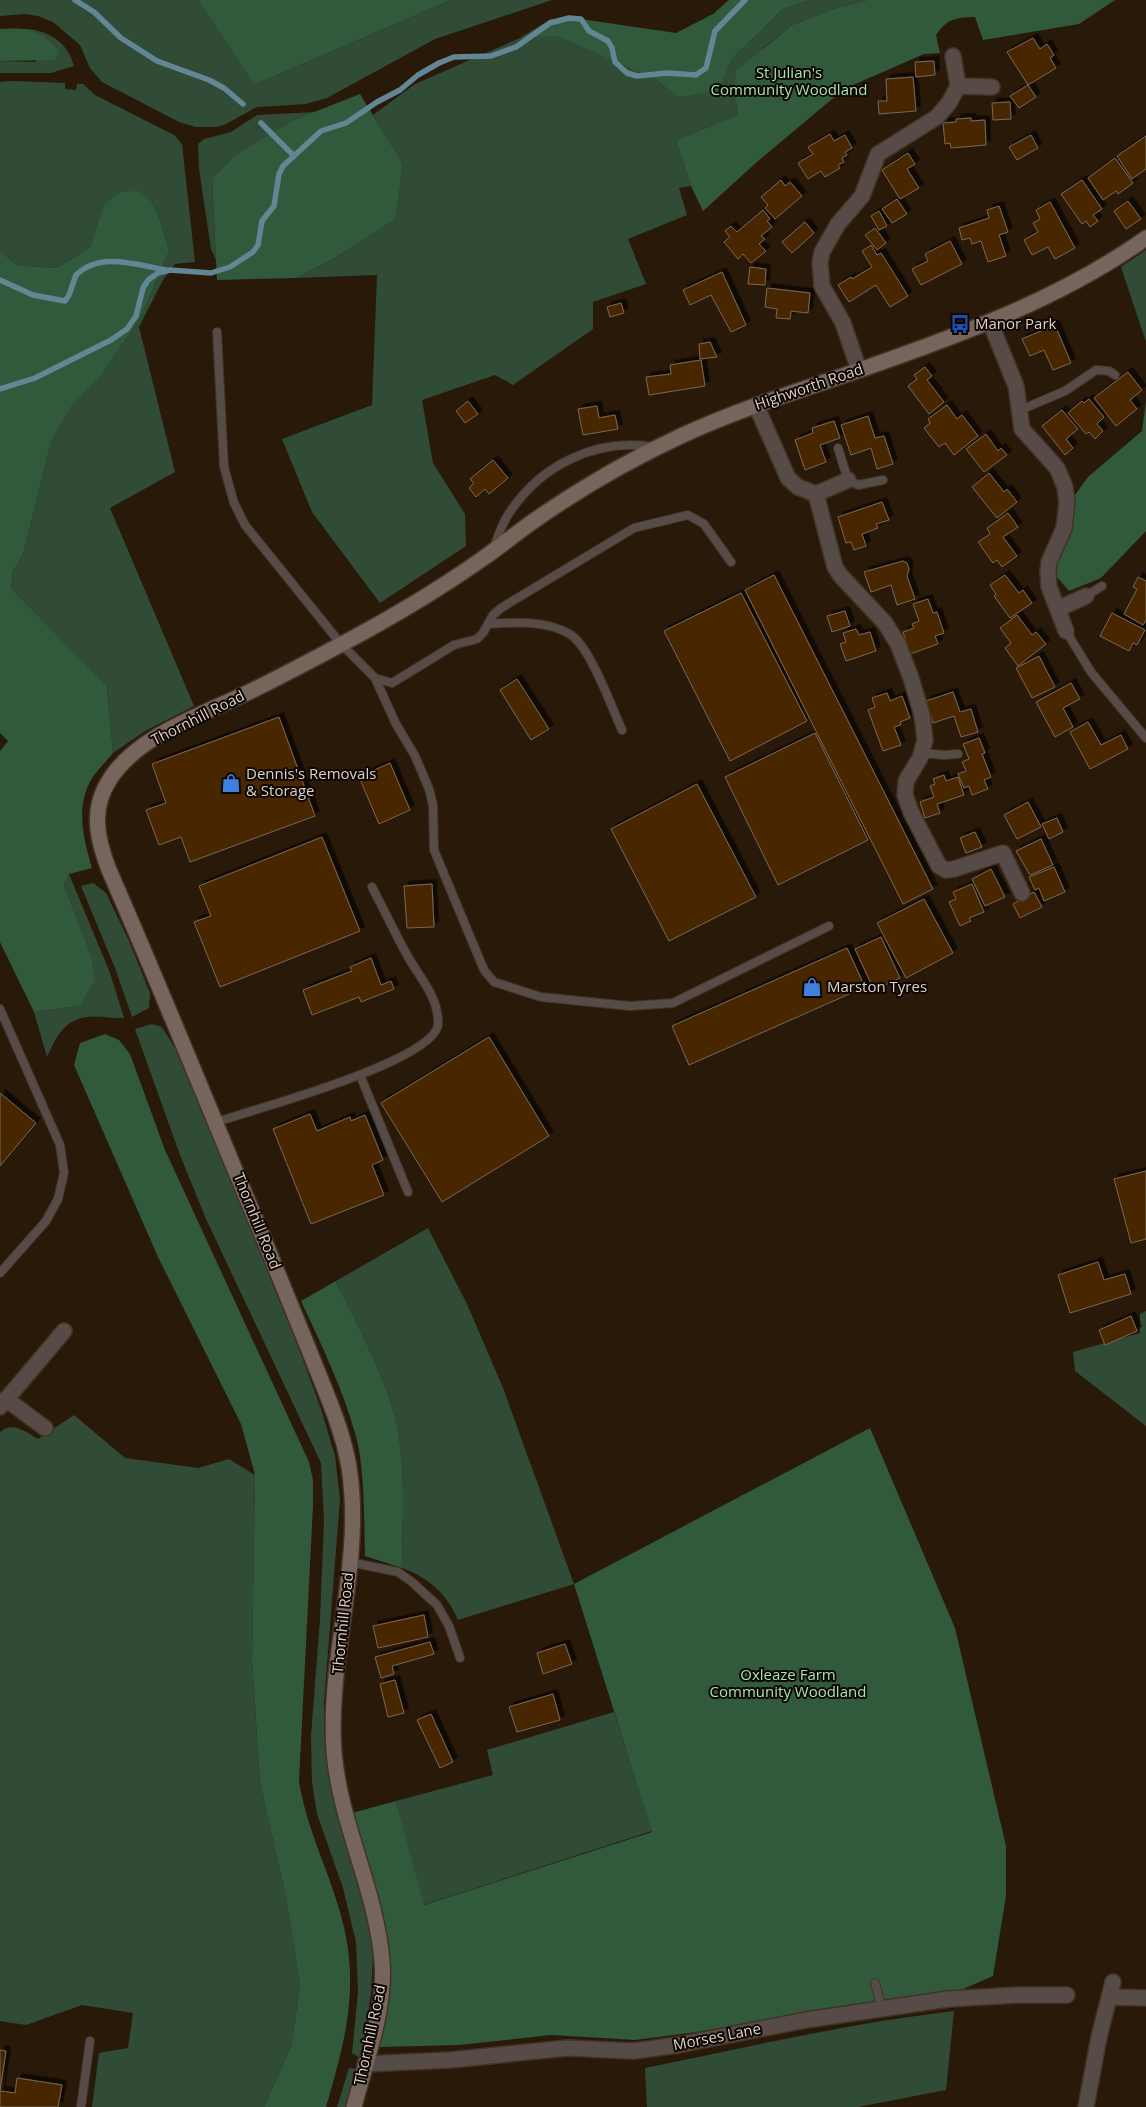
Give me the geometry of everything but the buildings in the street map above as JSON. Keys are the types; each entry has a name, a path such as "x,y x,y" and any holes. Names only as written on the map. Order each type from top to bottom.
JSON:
{"street":[{"path":"860,370 843,323 822,286 820,263 822,252 827,240 838,224 862,196 878,154 937,117 949,103 958,86 953,56"},
{"path":"958,86 992,87"},
{"name":"Highworth Road","path":"488,555 579,490 657,447 710,422 990,322 1061,290 1146,238"},
{"path":"990,322 1016,386 1022,429 1057,468 1065,487 1067,502 1064,528 1049,562 1048,572 1049,587 1066,631"},
{"path":"756,405 788,478 798,487 816,494 848,480"},
{"path":"816,494 825,533 840,575 885,623 898,644 922,715 925,740 922,753 909,774 905,788 911,812 939,866 946,870 954,869 1003,854 1022,893"},
{"name":"Thornhill Road","path":"354,2107 378,2011 382,1963 368,1894 348,1826 334,1752 334,1712 350,1562 351,1487 346,1452 339,1426 216,1122 109,870 98,836 98,806 111,776 134,754 155,739 341,644 403,610 488,555"},
{"path":"1058,609 1086,596"},
{"path":"45,1428 3,1403 64,1331"},
{"path":"1086,2107 1093,2064 1113,1982"},
{"name":"Morses Lane","path":"365,2064 450,2060 567,2048 634,2050 678,2045 806,2020 948,2000 1067,1994"},
{"path":"1109,1997 1146,1998"}],"lane":[{"path":"217,332 224,467 234,503 245,525 341,644 375,678 396,724 415,756 429,789 433,805 434,850 484,970 494,982 541,997 630,1006 673,1003 829,926"},
{"path":"1018,411 1065,391 1096,370 1109,371 1115,374"},
{"path":"488,555 506,517 516,503 540,478 572,456 606,446 628,444 657,447"},
{"path":"838,448 848,480 858,485 883,480"},
{"path":"375,678 392,683 454,645 477,639 493,615 501,608 634,528 688,515 704,524 731,562"},
{"path":"1086,596 1102,586"},
{"path":"488,624 534,624 553,627 572,635 584,648 622,730"},
{"path":"1066,631 1091,672 1146,738"},
{"path":"922,753 958,754"},
{"path":"216,1122 389,1064 429,1041 437,1030 436,1011 427,987 408,957 372,887"},
{"path":"0,1009 60,1145 64,1173 58,1199 46,1222 0,1273"},
{"path":"360,1075 408,1192"},
{"path":"350,1562 398,1572 412,1582 437,1605 449,1626 460,1658"},
{"path":"876,1983 882,2009"},
{"path":"81,2107 90,2041"}],"green space":[{"path":"0,0 198,0 254,85 451,0 552,0 435,39 327,98 306,104 257,107 217,127 196,127 179,122 102,82 90,68 80,45 53,22 38,16 25,14 0,16"},
{"path":"198,0 451,0 254,85"},
{"path":"729,0 810,0 783,9 732,59 718,91 679,98 656,80 558,36 520,38 551,19 574,18 676,33 713,14"},
{"path":"810,0 867,0 833,9 792,25 762,49 736,103 738,115 676,140 691,186 679,188 687,215 628,239 646,284 593,302 593,329 513,385 495,375 422,400 433,463 465,514 466,546 380,603 312,512 282,439 372,405 377,275 295,278 330,261 396,219 403,164 373,115 415,84 520,38 558,35 656,80 679,98 717,91 732,59 783,9"},
{"name":"St Julian's Community Woodland","path":"867,0 1115,0 1079,24 983,40 975,17 948,22 936,35 940,53 924,54 844,89 758,161 703,211 691,186 676,140 738,115 734,91 736,71 792,25 833,9"},
{"path":"0,29 27,29 39,34 59,51 55,60 0,61"},
{"path":"23,29 48,34 62,44 67,50 74,66 51,73 0,73 0,61 36,62 37,32"},
{"path":"0,82 65,83 65,89 76,90 77,84 83,84 95,95 174,135 182,144 195,262 175,264 163,280 139,327 175,472 110,508 194,706 145,731 113,753 107,686 11,588 13,571 23,555 51,442 71,407 102,374 141,317 169,251 160,220 152,202 138,191 103,206 90,247 57,268 17,265 0,251"},
{"path":"360,94 403,164 396,219 330,261 295,278 217,280 212,179 237,154 294,120"},
{"path":"315,112 294,120 212,179 216,260 211,249 199,169 198,144 204,139 231,132 257,115"},
{"path":"139,191 152,202 160,220 169,251 141,317 102,374 71,407 51,442 23,555 13,571 11,588 107,686 113,753 91,780 83,802 82,824 92,868 69,874 64,885 91,955 95,980 79,1006 34,1012 0,942 0,751 8,741 0,733 0,251 17,265 57,268 90,247 103,206 120,192"},
{"path":"1146,250 1146,342 1121,267"},
{"path":"1146,401 1146,531 1101,578 1069,591 1057,577 1056,564 1072,499 1088,477 1142,431"},
{"path":"69,874 110,973 124,1018 92,1017 72,1022 58,1036 47,1057 34,1012 79,1006 91,955 64,885"},
{"path":"93,883 106,893 129,941 150,993 149,1008 132,1017 115,968 81,886"},
{"path":"152,1024 162,1027 181,1058 299,1349 321,1409 335,1456 340,1499 324,1702 325,1752 336,1807 371,1933 373,1956 371,1993 362,2052 359,2057 352,2053 358,1992 356,1942 343,1888 317,1814 312,1782 311,1736 320,1619 324,1521 321,1463 206,1219 180,1155 135,1029"},
{"path":"105,1034 119,1040 130,1054 165,1150 309,1462 313,1480 299,1781 312,1831 340,1912 346,1938 350,1987 345,2034 326,2107 264,2107 291,2046 300,1986 285,1893 260,1783 252,1660 255,1475 241,1424 158,1257 74,1065 80,1043"},
{"path":"428,1228 467,1304 503,1388 574,1584 458,1620 449,1603 436,1588 420,1576 402,1568 402,1473 399,1435 395,1417 376,1364 336,1281"},
{"path":"336,1281 376,1364 395,1417 399,1435 402,1473 402,1568 365,1556 361,1461 355,1433 337,1382 301,1301"},
{"path":"1146,1311 1146,1426 1075,1371 1073,1352 1140,1333 1140,1314"},
{"path":"74,1415 125,1458 198,1468 229,1459 255,1475 252,1660 260,1783 285,1893 300,1986 291,2046 264,2107 92,2107 99,2053 128,2048 133,2013 82,2005 26,2025 0,2021 0,1432 10,1427 24,1431 38,1439"},
{"name":"Oxleaze Farm Community Woodland","path":"870,1428 955,1628 1006,1846 1006,1896 993,1976 954,1993 825,2009 697,2032 635,2040 551,2035 459,2045 380,2047 390,1973 352,1813 396,1801 424,1905 652,1832 574,1584"},
{"path":"614,1712 652,1831 423,1905 396,1801 493,1775 487,1750"},
{"path":"954,2011 946,2090 858,2107 647,2107 645,2068 838,2029"},
{"path":"349,2068 357,2069 348,2107 337,2107"}],"waterway":[{"path":"75,0 94,12 121,38 157,61 209,80 224,88 243,104"},
{"path":"0,389 35,378 111,340 127,329 136,316 143,288 148,280 158,273 170,270 211,273 230,267 253,252 258,245 262,221 274,206 279,174 283,166 321,131 346,123 377,102 400,90 418,75 439,63 454,57 491,56 516,47 550,23 569,18 581,19 589,31 608,41 612,48 615,62 627,73 637,76 667,73 696,75 706,68 715,31 745,0"},
{"path":"261,123 294,156"},
{"path":"0,280 33,295 65,301 76,275 96,263 131,263 166,270"}],"place":[{"name":"Manor Park","path":"960,324"},
{"name":"Dennis's Removals & Storage","path":"231,783"},
{"name":"Marston Tyres","path":"812,987"}]}
